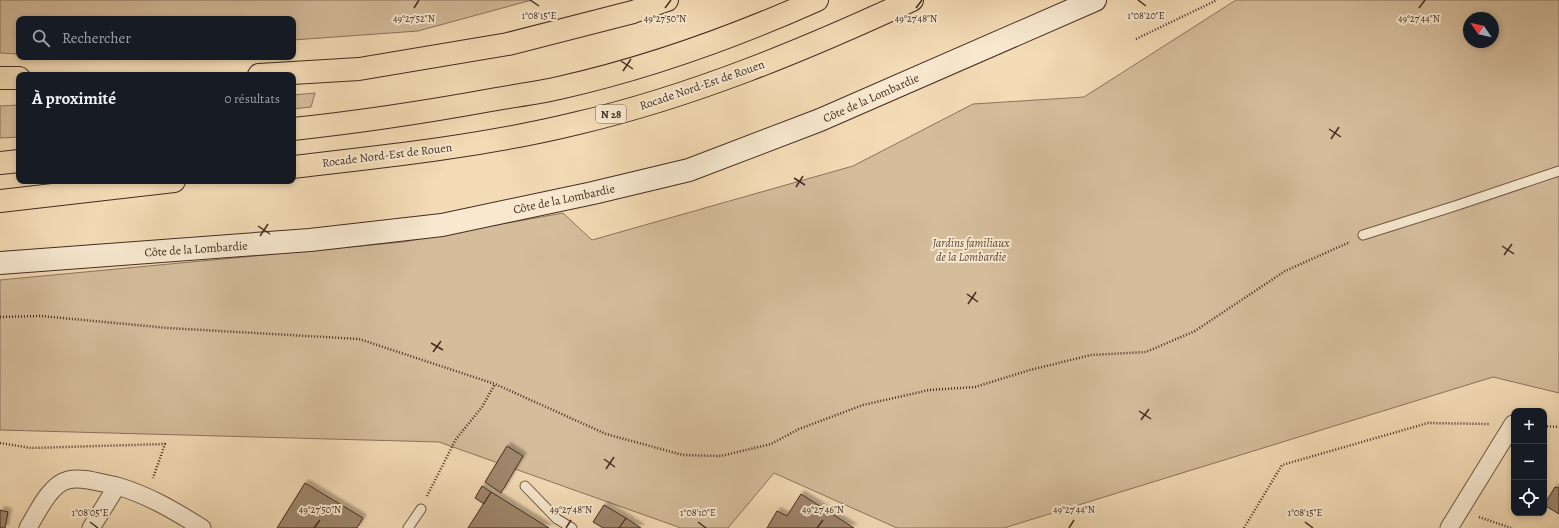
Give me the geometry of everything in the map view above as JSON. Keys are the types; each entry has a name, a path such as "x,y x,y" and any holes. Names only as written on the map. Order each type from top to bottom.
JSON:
{"highway":[{"path":"296,73 359,69 508,44 633,12 667,0"},
{"path":"296,129 427,112 559,88 655,62 725,38 817,0"},
{"name":"Rocade Nord-Est de Rouen","path":"296,167 426,152 509,138 578,123 669,98 779,58 912,0"},
{"path":"0,78 16,78"},
{"path":"0,163 16,161"},
{"path":"0,201 148,184"}],"main road":[{"name":"Côte de la Lombardie","path":"0,263 310,240 442,225 593,194 689,170 820,120 1095,0"}],"street":[{"path":"1449,528 1511,427"},
{"path":"28,528 49,493 59,484 68,480 82,480 117,486 146,496 202,528"},
{"path":"91,528 117,486"}],"lane":[{"path":"1363,235 1559,171"},
{"path":"525,486 557,519 572,528"},
{"path":"408,528 421,509"}],"path":[{"path":"1136,38 1217,0"},
{"path":"0,317 41,316 168,328 359,339 495,384 606,434 683,454 721,456 771,444 799,429 863,405 928,390 975,387 1030,370 1091,355 1146,352 1195,331 1285,271 1363,235"},
{"path":"421,509 456,439 482,407 495,384"},
{"path":"1244,528 1282,465 1428,423 1511,424"},
{"path":"1547,426 1559,427"},
{"path":"0,443 31,448 165,444 146,496"},
{"path":"1460,511 1511,528"}],"green space":[{"path":"0,0 532,0 418,31 296,40 296,16 16,16 16,54 0,53"},
{"name":"Jardins familiaux de la Lombardie","path":"1236,0 1559,0 1559,393 1493,377 1004,528 897,528 774,473 728,528 681,528 439,442 0,430 0,280 403,242 563,213 592,240 853,166 973,104 1084,97"},
{"path":"315,93 311,107 296,109 296,95"},
{"path":"16,105 16,137 0,138 0,106"}],"building":[{"path":"507,446 523,456 501,493 485,482"},
{"path":"305,483 363,518 357,528 277,528"},
{"path":"482,486 491,492 484,504 475,498"},
{"path":"1555,487 1559,488 1559,514 1547,507 1547,500"},
{"path":"491,492 549,528 468,528"},
{"path":"801,494 854,528 767,528 777,511 787,516"},
{"path":"604,505 626,518 619,528 603,528 593,522"},
{"path":"0,510 8,512 5,528 0,528"},
{"path":"626,518 641,528 619,528"}]}
